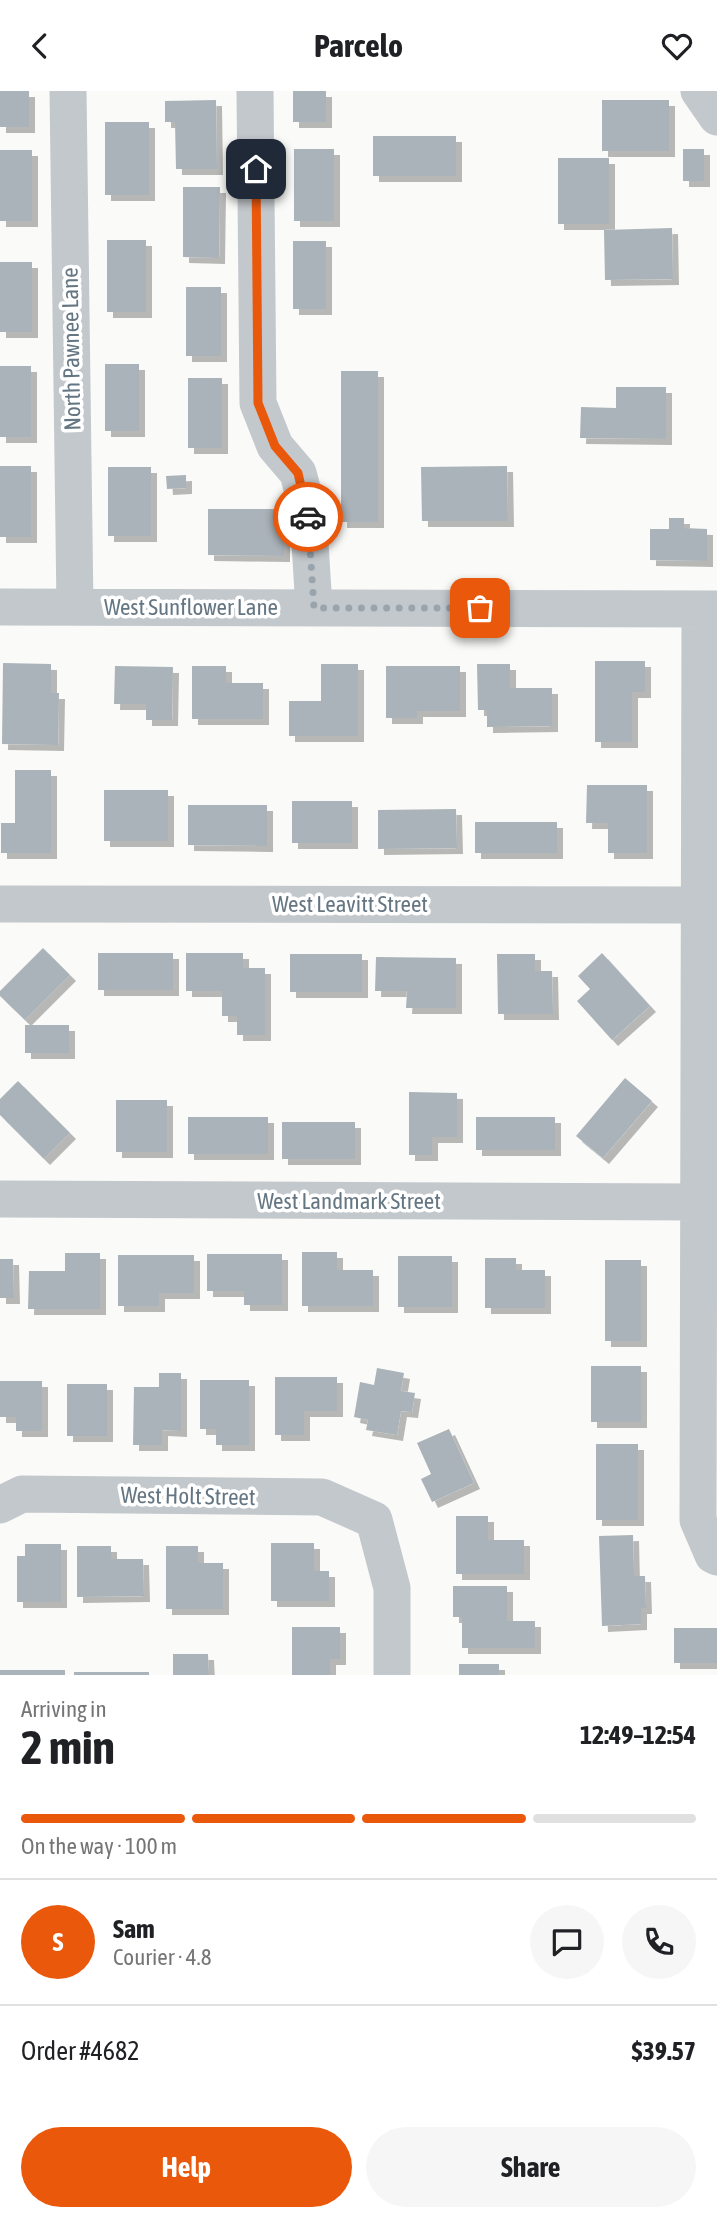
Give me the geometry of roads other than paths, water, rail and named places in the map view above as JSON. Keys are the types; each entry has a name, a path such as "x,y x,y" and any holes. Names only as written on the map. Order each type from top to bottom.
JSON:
{"street":[{"name":"North Pawnee Lane","path":"68,91 75,607"},
{"path":"255,91 258,403 275,446 298,473 308,511 314,608"},
{"path":"699,91 717,117"},
{"name":"West Sunflower Lane","path":"0,607 709,609"},
{"path":"709,609 700,905 698,1520 715,1556"},
{"name":"West Leavitt Street","path":"0,904 700,905"},
{"name":"West Landmark Street","path":"0,1199 699,1202"},
{"name":"West Holt Street","path":"0,1505 22,1494 322,1497 374,1520 392,1588 392,1675"}]}
